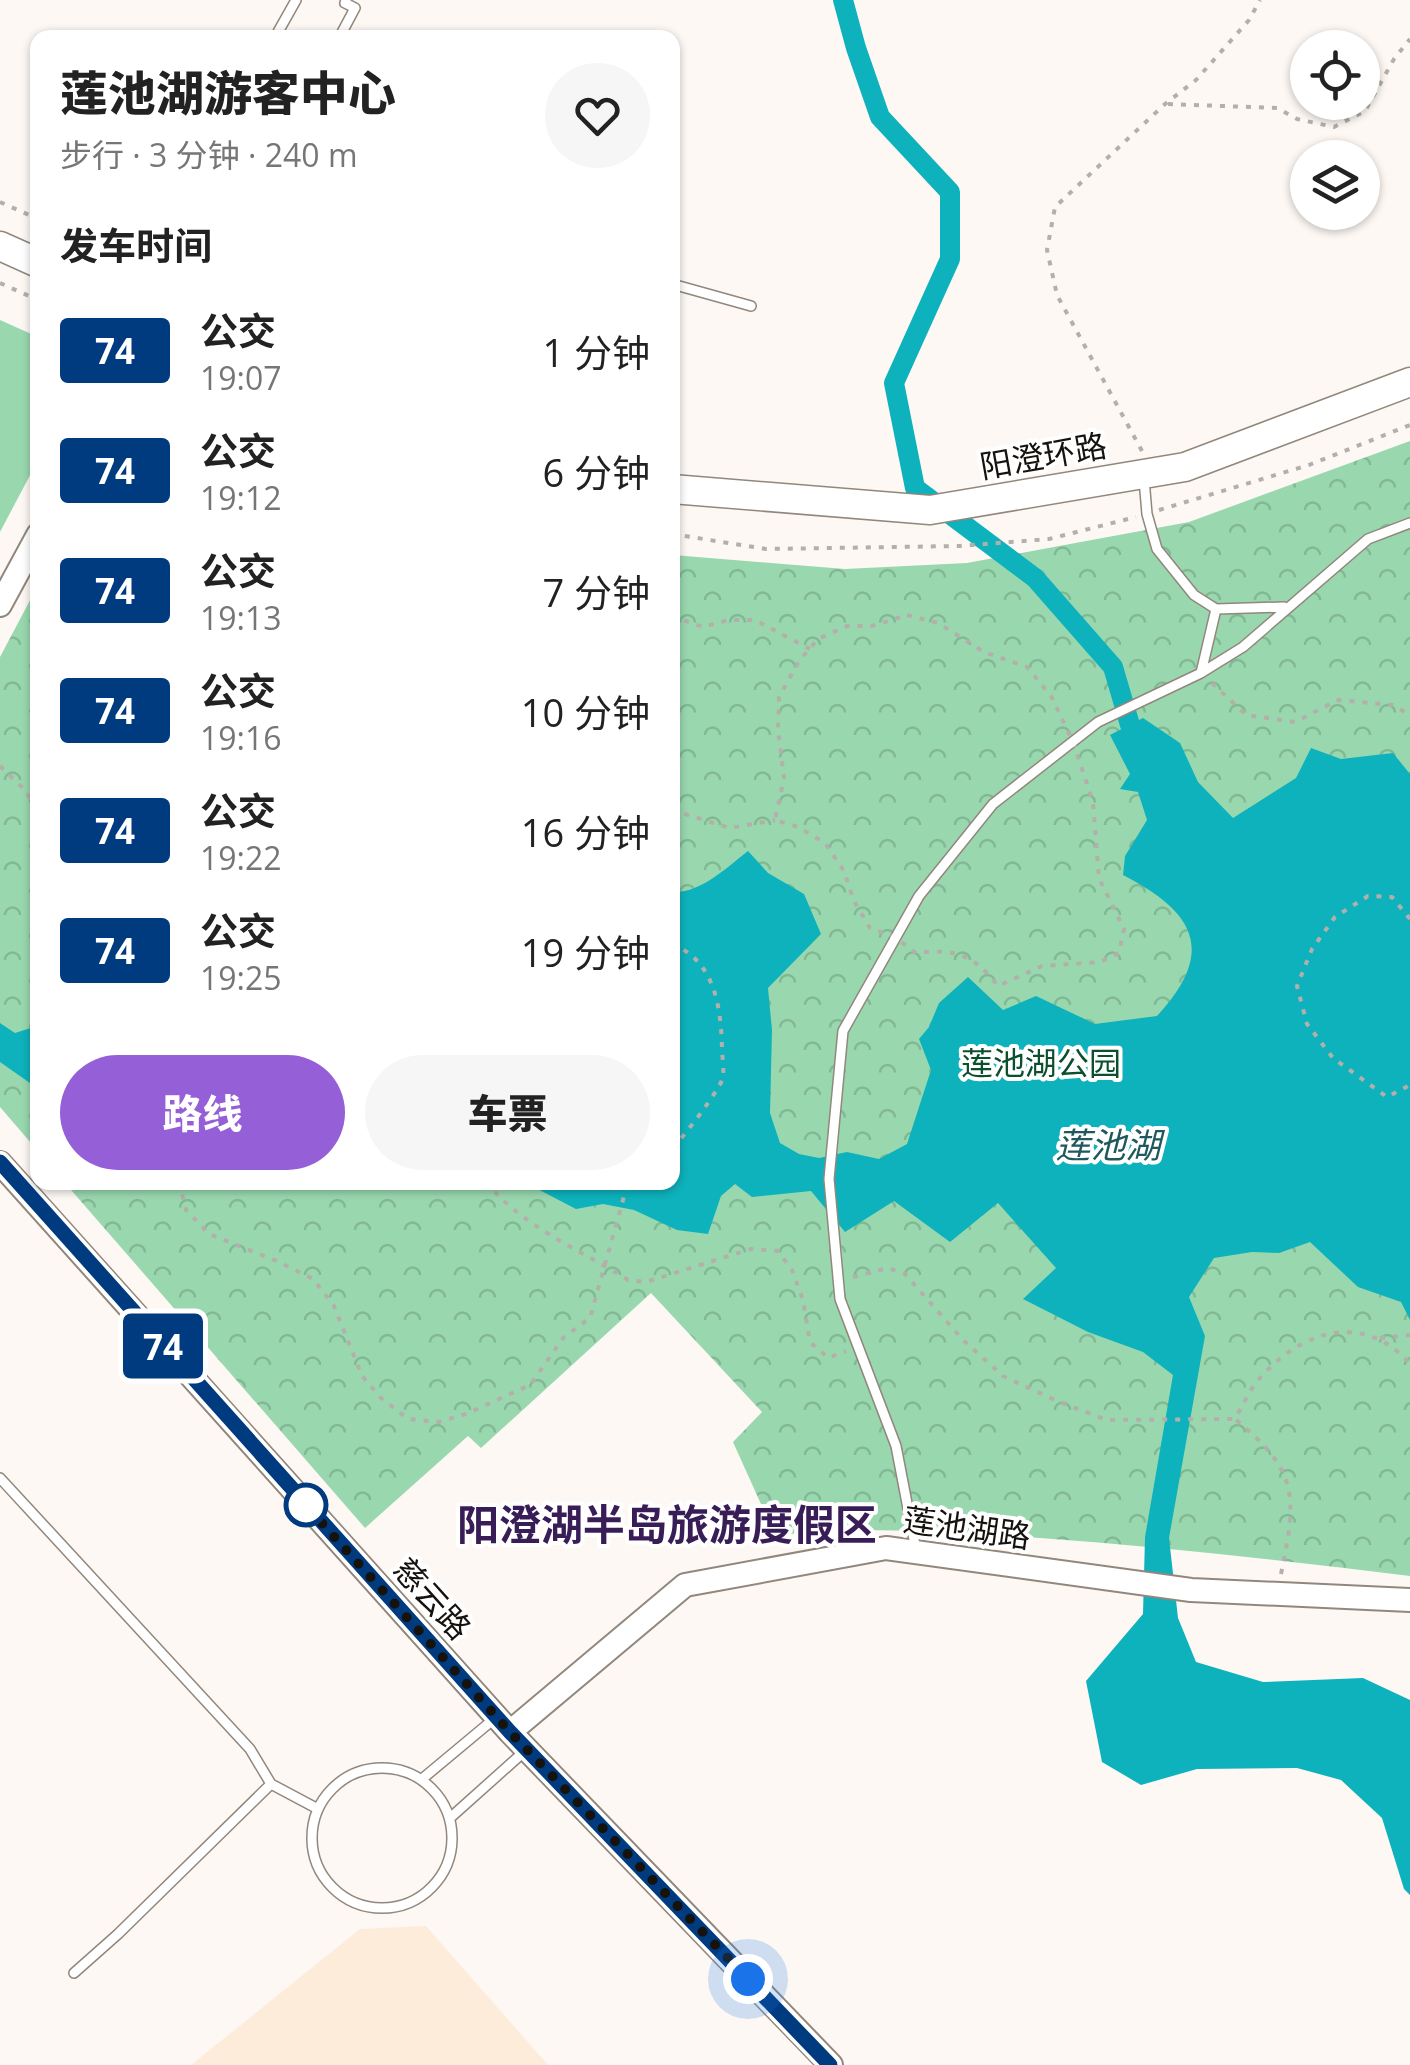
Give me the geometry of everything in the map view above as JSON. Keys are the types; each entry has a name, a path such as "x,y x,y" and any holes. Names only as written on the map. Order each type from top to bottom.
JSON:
{"main road":[{"path":"0,246 30,259"},
{"name":"阳澄环路","path":"680,490 930,510 994,499 1138,461 1185,467 1410,382"}],"street":[{"path":"0,605 30,550"},
{"name":"慈云路","path":"0,1162 503,1724 830,2065"},
{"name":"莲池湖路","path":"503,1724 685,1585 886,1548 1191,1590 1410,1600"}],"lane":[{"path":"279,30 296,0"},
{"path":"343,30 355,8 346,0"},
{"path":"680,286 751,306"},
{"path":"1138,461 1157,548 1194,595 1216,609 1286,607"},
{"path":"916,1552 896,1446 840,1298 830,1180 842,1032 919,896 992,804 1098,722 1201,673 1243,646 1368,540 1410,523"},
{"path":"1201,673 1216,609"},
{"path":"0,1478 250,1749 271,1784 318,1808"},
{"path":"422,1779 503,1724"},
{"path":"450,1818 527,1750"},
{"path":"375,1768 400,1770 422,1779 439,1796 450,1818 453,1842 448,1864 436,1883 410,1902 377,1909 346,1898 322,1875 312,1843 318,1808 332,1788 352,1774 375,1768"},
{"path":"74,1973 271,1784"}],"path":[{"path":"1138,461 1057,295 1047,250 1054,207 1164,104 1196,80 1249,20 1260,0"},
{"path":"1164,104 1277,108 1297,119 1334,126 1365,111 1394,58 1410,38"},
{"path":"0,202 30,215"},
{"path":"0,283 30,296"},
{"path":"680,535 766,550 959,546 1046,539 1309,466 1410,425"},
{"path":"680,812 730,828 775,820 798,827 824,842 844,871 854,901 870,928 896,938 916,953 941,950 960,954 984,969 998,986 1042,966 1100,962 1119,953 1124,929 1099,878 1093,802 1073,742 1051,696 1027,667 984,652 938,623 908,616 872,626 847,626 818,639 779,697 778,730 784,778 775,820"},
{"path":"680,619 702,626 728,620 755,620 810,649"},
{"path":"1201,673 1246,715 1295,722 1338,700 1393,705 1410,715"},
{"path":"0,766 30,797"},
{"path":"1410,919 1392,897 1368,896 1335,916 1312,950 1297,986 1307,1024 1333,1058 1387,1098 1410,1085"},
{"path":"680,947 705,968 717,1001 723,1079 680,1138"},
{"path":"181,1190 186,1210 209,1234 277,1260 313,1279 334,1306 362,1376 380,1398 408,1419 438,1422 530,1385 564,1336 590,1318 625,1190"},
{"path":"493,1190 534,1227 628,1280 646,1282 751,1248 778,1251 792,1270 803,1300 810,1342 828,1358 858,1347"},
{"path":"838,1280 888,1268 905,1274 928,1303 1003,1376 1107,1420 1235,1418 1260,1439 1279,1464 1292,1496 1277,1594"},
{"path":"1235,1418 1258,1379 1284,1356 1312,1339 1343,1330 1378,1338 1409,1335"},
{"path":"1378,1338 1410,1364"}],"shaded area":[{"path":"426,1926 548,2065 191,2065 360,1929"}],"green space":[{"path":"0,320 30,333 30,475 0,532"},
{"name":"莲池湖公园","path":"1410,441 1410,1576 1179,1550 974,1533 874,1530 775,1535 733,1442 762,1412 651,1293 481,1448 468,1436 365,1528 71,1190 680,1190 680,556 845,569 967,563 1189,522"},
{"path":"30,600 30,1142 0,1107 0,657"}],"water":[{"name":"莲池湖","path":"1143,718 1180,743 1198,782 1233,818 1296,778 1311,748 1341,759 1393,753 1410,774 1410,1320 1401,1302 1358,1287 1310,1242 1279,1253 1252,1252 1214,1258 1189,1297 1205,1336 1169,1538 1178,1618 1196,1662 1263,1682 1363,1678 1410,1700 1410,1895 1404,1889 1382,1818 1341,1780 1297,1768 1197,1769 1141,1785 1102,1762 1086,1681 1143,1614 1145,1537 1173,1375 1143,1352 1088,1332 1023,1299 1056,1268 998,1203 950,1242 894,1201 845,1232 811,1191 752,1197 735,1184 721,1196 708,1234 677,1230 634,1210 603,1204 576,1209 539,1190 680,1190 680,891 703,884 748,851 768,873 804,894 821,934 768,988 772,1030 770,1113 780,1143 799,1154 819,1158 847,1152 879,1159 907,1144 931,1070 919,1039 939,1003 968,977 1003,1010 1036,996 1095,1024 1157,1016 1187,972 1192,953 1190,935 1167,904 1123,875 1125,856 1147,820 1138,792 1120,789 1130,774 1110,735"},
{"path":"0,1023 15,1033 30,1028 30,1083 0,1062"}],"waterway":[{"path":"843,0 880,117 950,192 950,259 894,383 915,488 1035,578 1113,667 1130,725"}],"bus line":[{"name":"74","path":"0,1162 453,1670 830,2065"}],"district":[{"name":"阳澄湖半岛旅游度假区","path":"667,1523"}],"route":[{"path":"306,1505 302,1501 510,1732 748,1979"}]}
